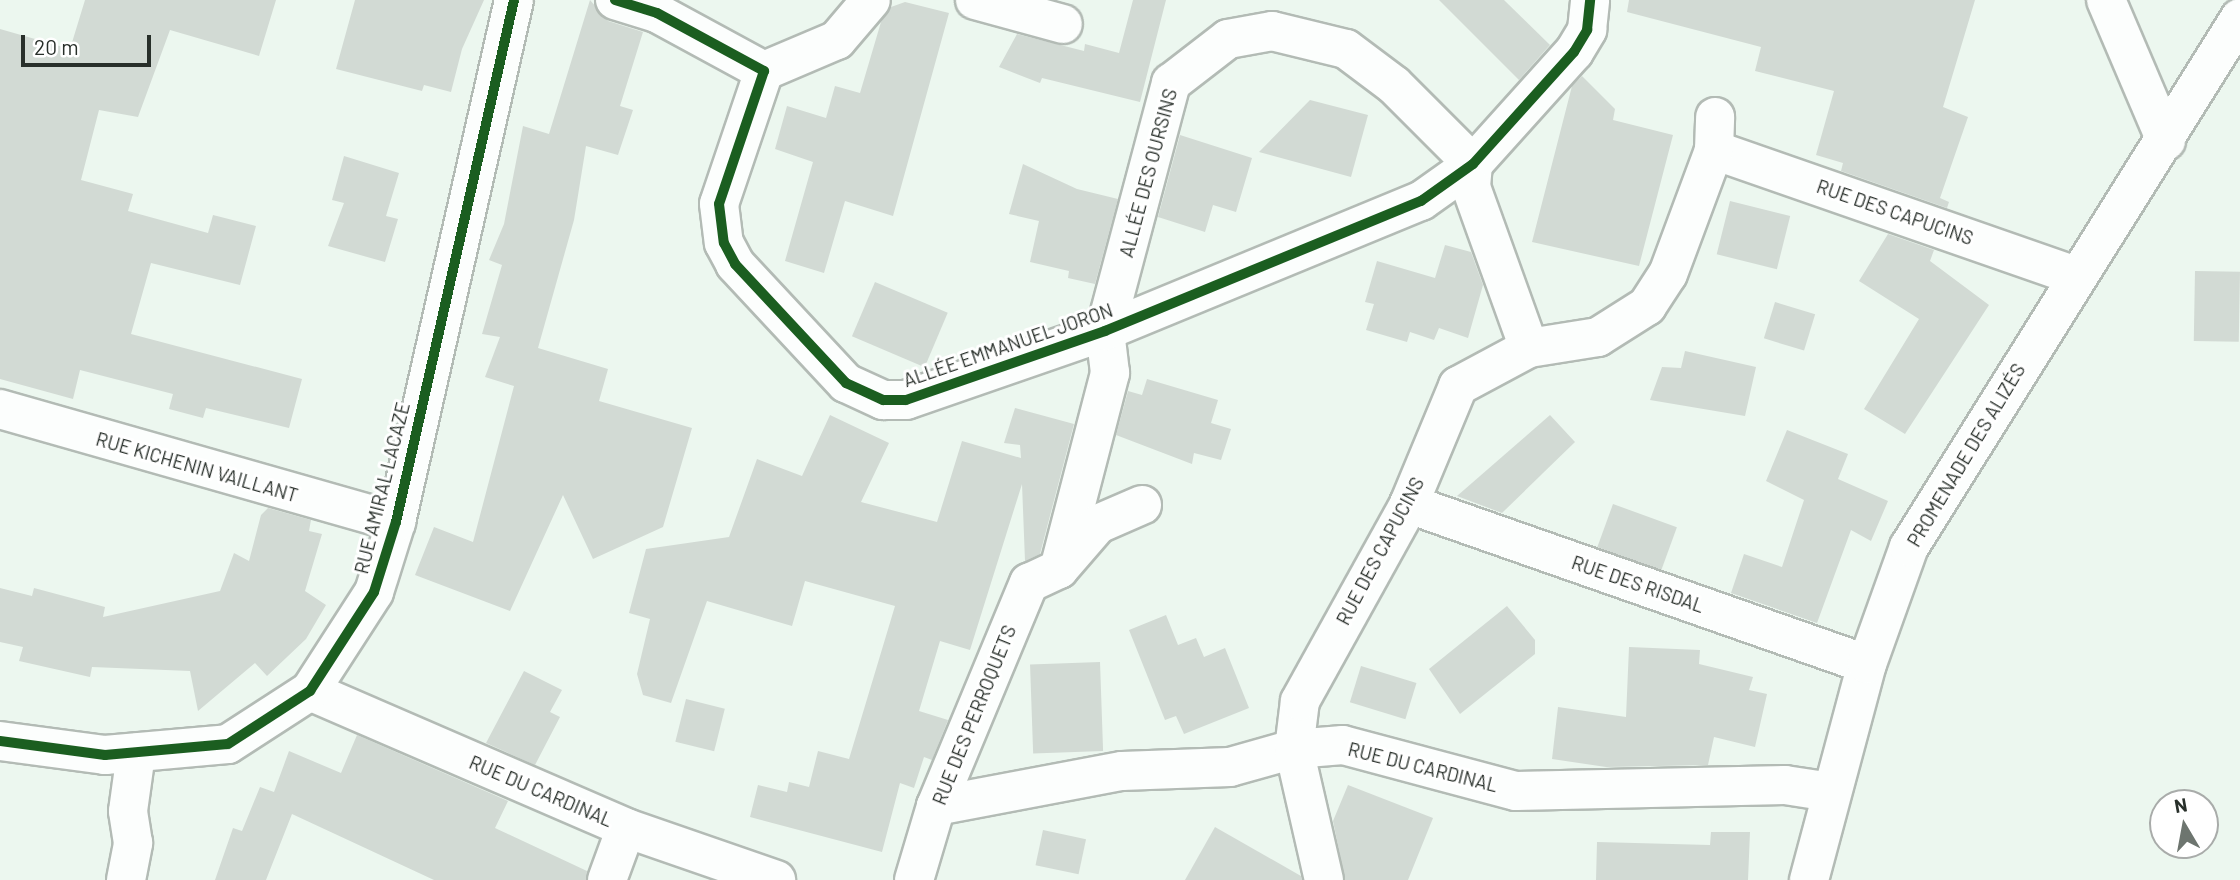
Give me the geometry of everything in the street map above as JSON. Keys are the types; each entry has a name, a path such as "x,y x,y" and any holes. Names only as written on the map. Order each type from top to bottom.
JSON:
{"street":[{"name":"RUE AMIRAL LACAZE","path":"0,741 105,755 228,744 310,691 374,592 396,522 513,0"},
{"path":"615,0 657,13 764,71 837,40 871,0"},
{"path":"975,0 1063,24"},
{"name":"ALLÉE EMMANUEL JORON","path":"764,71 719,204 724,243 735,264 846,383 883,400 906,400 1105,331 1421,201 1473,164 1574,52 1587,30 1590,0"},
{"path":"2106,0 2166,141"},
{"name":"PROMENADE DES ALIZÉS","path":"1809,880 1867,664 1909,547 2075,276 2166,141 2240,18"},
{"name":"ALLÉE DES OURSINS","path":"1105,331 1171,83 1228,39 1272,30 1346,50 1394,85 1473,164"},
{"name":"RUE DES CAPUCINS","path":"1324,880 1294,749 1300,701 1409,504 1458,386 1529,348 1598,337 1647,306 1668,274 1715,133 2075,276"},
{"path":"1473,164 1471,187 1529,348"},
{"path":"1059,569 1110,373 1105,331"},
{"name":"RUE KICHENIN VAILLANT","path":"0,409 396,522"},
{"name":"RUE DES RISDAL","path":"1409,504 1867,664"},
{"name":"RUE DES PERROQUETS","path":"914,880 936,806 1029,583 1059,569 1098,524 1142,505"},
{"name":"RUE DU CARDINAL","path":"310,691 626,828 776,880"},
{"name":"RUE DU CARDINAL","path":"936,806 1122,771 1230,767 1294,749 1343,745 1516,791 1785,785 1831,792"},
{"path":"126,880 133,843 128,811 136,753"},
{"path":"607,880 626,828"}],"building":[{"path":"85,0 276,0 259,56 170,30 138,117 99,110 81,180 133,194 128,211 208,233 213,215 256,226 240,285 151,263 131,334 302,379 289,428 206,408 203,418 169,409 173,394 80,370 73,399 0,379 0,29 70,49"},
{"path":"355,0 484,0 462,49 451,92 424,85 422,91 336,69"},
{"path":"590,0 608,21 643,32 620,106 633,110 618,155 586,146 574,220 538,348 608,369 599,401 692,428 663,527 593,559 563,495 510,611 415,575 434,527 473,542 514,386 485,377 500,337 482,334 502,265 489,260 504,224 523,126 549,134"},
{"path":"1133,0 1166,0 1140,102 1042,78 1040,83 999,67 1017,34 1084,51 1085,44 1119,53"},
{"path":"1439,0 1504,0 1550,45 1519,80"},
{"path":"1629,0 1975,0 1943,107 1968,117 1940,198 1949,202 1947,208 1841,171 1843,163 1816,155 1834,91 1755,71 1761,47 1627,12"},
{"path":"905,2 949,13 893,216 845,201 824,273 785,261 813,162 775,149 787,106 826,118 835,86 860,93 881,22 891,7"},
{"path":"1582,76 1615,109 1613,120 1673,135 1639,266 1532,242 1572,86"},
{"path":"1310,100 1368,115 1351,177 1259,152"},
{"path":"1180,135 1252,158 1236,212 1213,205 1205,232 1158,217"},
{"path":"344,156 399,173 386,216 398,219 385,262 328,246 344,203 332,200"},
{"path":"1023,164 1077,189 1118,199 1095,284 1068,278 1069,271 1030,262 1039,221 1009,214"},
{"path":"1730,201 1790,216 1777,269 1717,254"},
{"path":"1888,234 1934,250 1930,261 1989,305 1905,434 1864,409 1919,319 1859,281"},
{"path":"1445,245 1471,252 1483,285 1468,338 1439,328 1434,340 1410,332 1407,342 1366,330 1374,304 1365,302 1377,261 1435,278"},
{"path":"2195,271 2240,272 2239,342 2194,341"},
{"path":"875,282 948,313 925,367 852,336"},
{"path":"1775,302 1815,314 1804,351 1764,338"},
{"path":"1685,351 1756,367 1745,416 1650,400 1662,367 1681,368"},
{"path":"1147,379 1218,400 1211,423 1231,429 1221,460 1194,453 1192,464 1116,435 1128,391 1142,395"},
{"path":"1015,408 1074,424 1040,554 1025,561 1022,484 970,650 940,641 919,711 948,720 932,760 924,757 914,788 900,783 882,852 750,817 758,785 787,792 789,782 809,787 818,751 849,759 895,606 805,581 792,626 707,601 671,703 643,695 637,674 650,619 629,613 646,549 729,537 757,459 802,476 830,415 889,443 861,502 937,522 962,441 1021,458 1020,445 1004,443"},
{"path":"1550,415 1575,442 1502,513 1457,496"},
{"path":"1787,430 1848,454 1838,479 1888,501 1871,541 1851,530 1817,623 1731,593 1744,554 1782,567 1804,500 1766,481"},
{"path":"1613,504 1677,527 1661,570 1597,547"},
{"path":"268,508 311,520 309,531 322,534 305,591 326,605 306,639 267,676 255,663 198,711 190,671 92,667 90,677 19,661 23,647 0,642 0,588 32,596 34,588 105,607 103,617 220,591 234,553 249,561 261,515"},
{"path":"1507,606 1535,640 1535,654 1460,714 1429,669"},
{"path":"1166,615 1178,645 1196,638 1204,657 1225,648 1249,708 1184,734 1176,716 1165,720 1129,630"},
{"path":"1629,647 1700,650 1699,664 1753,677 1749,690 1767,694 1755,747 1714,737 1708,765 1606,767 1552,759 1558,707 1626,717"},
{"path":"1100,662 1103,751 1033,753 1030,664"},
{"path":"1361,666 1416,683 1405,719 1350,702"},
{"path":"524,671 562,690 550,712 560,717 535,765 486,743"},
{"path":"686,699 725,709 714,751 675,742"},
{"path":"357,735 508,801 495,828 587,871 586,880 434,880 292,814 266,880 215,880 233,828 242,831 260,787 274,792 289,751 341,773"},
{"path":"1348,785 1433,818 1408,880 1345,880 1333,821"},
{"path":"1215,827 1301,876 1302,880 1185,880"},
{"path":"1043,830 1086,839 1079,874 1036,865"},
{"path":"1711,832 1750,832 1748,880 1596,880 1597,842 1710,845"}],"cycle path":[{"path":"0,741 105,755 228,744 310,691 374,592 396,522 514,0"},
{"path":"615,0 657,13 764,71 719,204 724,243 735,264 846,383 883,400 906,400 1105,331 1421,201 1473,164 1574,52 1587,30 1590,0"}]}
